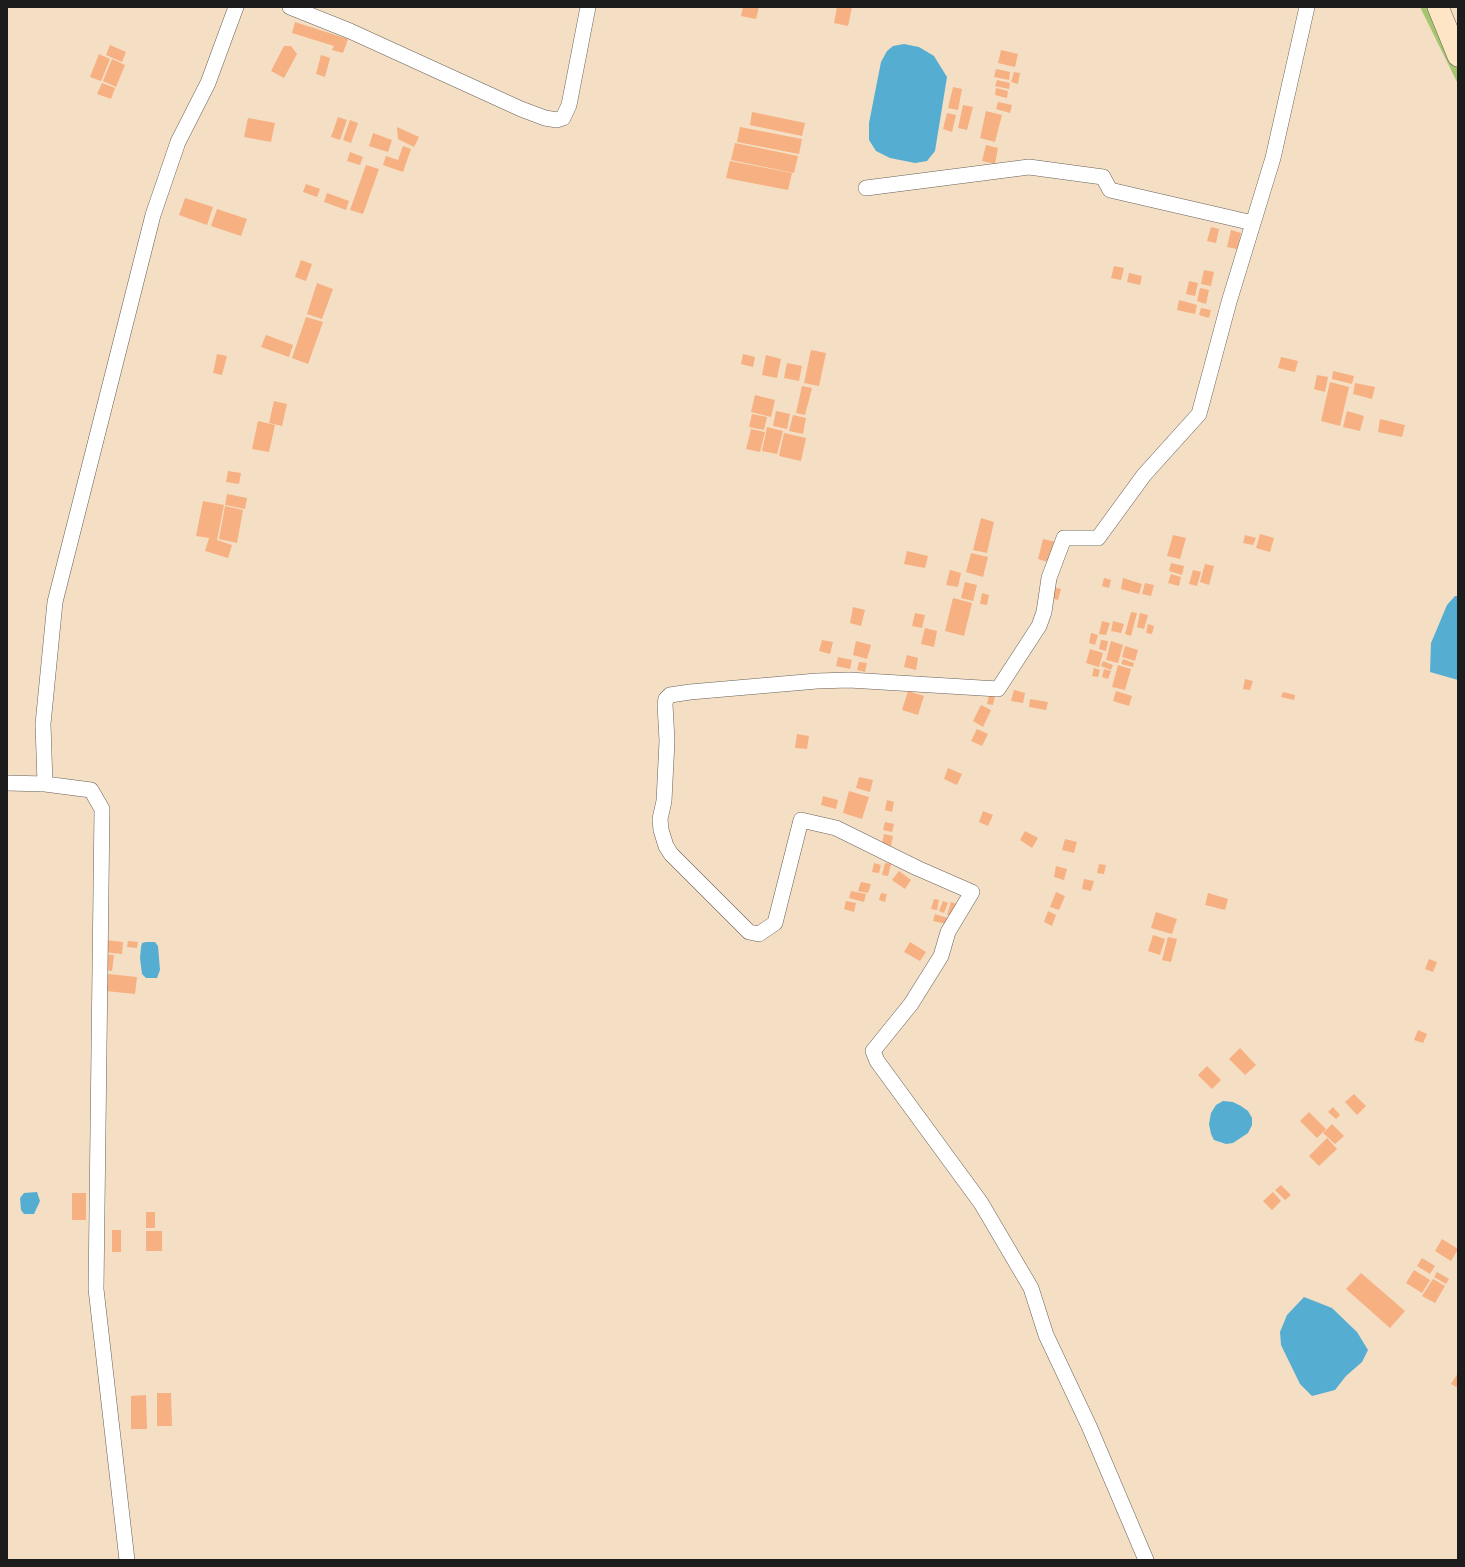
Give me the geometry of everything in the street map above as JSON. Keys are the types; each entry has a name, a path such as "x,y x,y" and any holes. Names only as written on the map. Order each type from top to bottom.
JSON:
{"street":[{"path":"45,784 43,724 55,602 154,216 178,142 208,83 236,7"},
{"path":"290,7 350,31 521,110 544,118 557,120 563,118 569,105 588,7"},
{"path":"1146,1560 1089,1426 1046,1335 1031,1288 981,1203 877,1061 873,1051 919,992 941,956 948,932 972,892 917,868 836,828 801,820 774,923 759,934 750,932 671,854 666,846 661,830 660,819 664,801 667,741 666,700 670,696 690,692 817,680 849,680 998,689 1039,626 1044,612 1049,578 1064,538 1098,538 1144,474 1199,414 1273,158 1307,7"},
{"path":"1438,7 1458,56"},
{"path":"866,188 1029,167 1103,177 1110,190 1253,223"},
{"path":"7,783 45,784 91,790 102,809 96,1289 127,1560"}],"green space":[{"path":"1420,7 1432,7 1458,53 1458,84"}],"water":[{"path":"904,44 919,47 934,56 947,77 935,151 927,161 915,163 890,158 876,151 869,140 869,123 881,62 887,51 893,46"},
{"path":"1455,596 1458,596 1458,680 1430,672 1431,643 1447,605"},
{"path":"155,942 158,946 160,970 157,978 146,978 142,974 140,958 141,947 142,943"},
{"path":"1223,1101 1233,1102 1241,1106 1248,1111 1252,1118 1252,1125 1248,1133 1233,1143 1226,1144 1214,1140 1211,1134 1209,1124 1211,1113 1216,1105"},
{"path":"37,1192 40,1201 34,1214 24,1214 21,1210 20,1198 24,1193"},
{"path":"1304,1297 1332,1308 1357,1332 1368,1350 1362,1362 1346,1376 1335,1390 1312,1396 1300,1384 1281,1345 1280,1332 1287,1315"}],"building":[{"path":"743,7 759,7 756,19 741,16"},
{"path":"837,7 852,7 848,26 834,23"},
{"path":"295,22 348,39 343,53 332,50 334,46 292,33"},
{"path":"110,45 126,52 122,62 106,55"},
{"path":"284,46 291,46 297,54 284,78 271,71"},
{"path":"1001,50 1018,54 1015,67 998,63"},
{"path":"99,54 110,59 101,81 90,77"},
{"path":"321,55 330,58 325,77 316,74"},
{"path":"112,59 125,65 116,87 103,81"},
{"path":"996,69 1010,72 1009,80 994,77"},
{"path":"1014,72 1020,73 1018,84 1011,82"},
{"path":"997,80 1010,83 1009,89 995,86"},
{"path":"102,83 115,88 111,99 97,94"},
{"path":"953,87 962,89 958,110 948,108"},
{"path":"996,88 1008,91 1007,98 995,95"},
{"path":"998,102 1012,105 1010,113 996,109"},
{"path":"963,105 973,107 967,130 958,128"},
{"path":"986,111 1002,115 995,142 980,138"},
{"path":"752,112 805,123 802,136 750,125"},
{"path":"947,113 956,115 952,132 943,129"},
{"path":"338,117 347,120 340,140 331,137"},
{"path":"248,118 275,123 271,142 244,137"},
{"path":"350,120 358,123 351,143 343,140"},
{"path":"397,127 419,137 414,147 398,139"},
{"path":"740,127 802,139 799,154 737,142"},
{"path":"373,133 392,140 388,152 369,146"},
{"path":"735,143 798,156 794,173 731,160"},
{"path":"986,145 998,148 995,164 982,161"},
{"path":"403,146 411,149 403,172 383,165 386,156 398,160"},
{"path":"350,152 363,157 360,165 347,161"},
{"path":"730,161 792,173 788,190 726,178"},
{"path":"366,165 379,169 363,214 350,210"},
{"path":"306,184 320,189 317,197 303,192"},
{"path":"327,193 349,201 346,210 324,202"},
{"path":"185,198 213,207 207,225 179,215"},
{"path":"217,209 247,219 241,236 211,226"},
{"path":"1211,227 1219,229 1216,243 1207,241"},
{"path":"1231,230 1241,233 1237,249 1227,247"},
{"path":"301,260 312,264 306,281 295,277"},
{"path":"1114,266 1124,268 1121,280 1111,278"},
{"path":"1204,270 1214,272 1211,286 1201,284"},
{"path":"1129,273 1142,276 1140,285 1127,282"},
{"path":"1189,281 1198,283 1195,296 1186,294"},
{"path":"317,283 333,289 322,319 307,314"},
{"path":"1200,288 1209,290 1206,304 1197,301"},
{"path":"1179,300 1197,305 1195,314 1177,310"},
{"path":"1201,308 1211,310 1209,318 1199,315"},
{"path":"306,317 323,322 308,364 292,358"},
{"path":"266,335 293,345 289,357 261,347"},
{"path":"811,350 826,353 819,386 804,383"},
{"path":"217,354 227,356 222,375 213,373"},
{"path":"743,354 755,357 753,367 741,364"},
{"path":"766,355 781,359 777,378 762,375"},
{"path":"1281,357 1298,361 1295,372 1278,368"},
{"path":"787,363 802,366 799,381 784,378"},
{"path":"1333,371 1354,376 1352,384 1332,379"},
{"path":"1317,375 1328,377 1325,392 1314,389"},
{"path":"1330,382 1349,387 1340,426 1321,421"},
{"path":"1355,383 1375,387 1372,399 1353,394"},
{"path":"802,386 812,388 805,415 796,413"},
{"path":"755,395 775,400 771,417 751,412"},
{"path":"274,401 287,404 282,426 269,423"},
{"path":"776,411 790,414 787,429 773,426"},
{"path":"1347,411 1364,416 1360,431 1343,427"},
{"path":"752,414 767,417 764,430 749,427"},
{"path":"793,415 806,418 803,434 789,431"},
{"path":"1380,419 1405,425 1402,437 1378,432"},
{"path":"258,421 275,425 269,452 252,449"},
{"path":"767,427 783,431 777,454 762,451"},
{"path":"751,429 765,432 760,452 746,449"},
{"path":"784,433 806,438 801,461 779,456"},
{"path":"228,471 241,473 239,484 226,482"},
{"path":"227,494 247,498 245,509 225,505"},
{"path":"203,501 224,505 217,540 232,545 228,558 205,551 209,538 196,536"},
{"path":"225,506 243,510 237,543 219,539"},
{"path":"981,518 994,522 987,553 973,550"},
{"path":"1260,534 1274,538 1270,552 1256,548"},
{"path":"1173,535 1186,538 1180,559 1167,556"},
{"path":"1245,535 1256,538 1253,545 1243,543"},
{"path":"1043,539 1056,542 1051,563 1038,559"},
{"path":"907,551 928,556 925,568 904,564"},
{"path":"971,553 988,557 983,577 966,572"},
{"path":"1171,563 1184,566 1182,575 1169,571"},
{"path":"1205,564 1214,566 1209,585 1200,582"},
{"path":"950,570 961,573 958,587 946,585"},
{"path":"1193,570 1201,572 1197,586 1189,584"},
{"path":"1171,574 1181,577 1179,586 1168,583"},
{"path":"1104,578 1111,580 1109,588 1102,586"},
{"path":"1123,578 1142,584 1139,594 1121,589"},
{"path":"965,582 977,585 973,601 961,598"},
{"path":"1145,583 1154,585 1151,596 1142,594"},
{"path":"1052,587 1061,589 1058,600 1050,598"},
{"path":"982,593 989,595 987,605 980,604"},
{"path":"953,598 972,603 964,636 945,631"},
{"path":"853,607 865,610 861,626 850,623"},
{"path":"1131,612 1137,613 1131,636 1125,634"},
{"path":"915,613 925,615 922,628 912,626"},
{"path":"1140,613 1148,615 1144,629 1137,627"},
{"path":"1102,621 1110,623 1106,635 1099,634"},
{"path":"1113,621 1124,624 1121,633 1111,631"},
{"path":"1148,624 1154,626 1152,634 1146,633"},
{"path":"925,628 937,631 934,647 921,644"},
{"path":"1091,633 1098,635 1095,645 1089,643"},
{"path":"822,640 833,642 830,654 819,651"},
{"path":"1101,640 1108,641 1106,651 1099,649"},
{"path":"856,641 871,645 867,659 853,655"},
{"path":"1111,641 1123,645 1118,663 1106,660"},
{"path":"1125,646 1138,650 1135,661 1122,657"},
{"path":"1090,649 1103,653 1099,667 1086,663"},
{"path":"907,655 918,658 916,670 904,667"},
{"path":"838,657 852,660 850,669 836,666"},
{"path":"1123,659 1134,663 1133,667 1121,664"},
{"path":"1103,661 1113,665 1111,670 1101,666"},
{"path":"859,662 867,663 865,672 857,670"},
{"path":"1118,665 1131,669 1125,690 1112,687"},
{"path":"1094,668 1100,670 1098,677 1092,676"},
{"path":"1104,669 1111,671 1108,679 1102,677"},
{"path":"1245,679 1253,681 1250,690 1243,689"},
{"path":"1014,690 1025,693 1023,703 1011,701"},
{"path":"908,691 924,696 918,715 902,710"},
{"path":"1116,691 1132,696 1129,706 1113,701"},
{"path":"1283,692 1295,695 1294,700 1281,697"},
{"path":"989,695 995,696 993,705 987,704"},
{"path":"1030,699 1048,702 1046,710 1029,707"},
{"path":"981,705 991,710 983,727 973,721"},
{"path":"977,729 988,734 982,746 971,741"},
{"path":"797,734 809,736 807,749 795,748"},
{"path":"948,768 962,774 957,785 944,779"},
{"path":"859,777 873,780 870,792 856,788"},
{"path":"849,791 869,797 862,819 843,813"},
{"path":"823,796 838,800 836,809 821,805"},
{"path":"887,800 894,802 892,812 885,810"},
{"path":"983,811 993,815 988,826 979,822"},
{"path":"885,822 894,824 892,832 883,830"},
{"path":"1025,831 1038,838 1032,848 1020,840"},
{"path":"884,834 893,836 891,846 882,844"},
{"path":"1065,839 1077,842 1074,853 1062,850"},
{"path":"874,863 881,865 879,873 872,872"},
{"path":"885,863 891,864 888,876 882,875"},
{"path":"1099,864 1106,865 1104,874 1097,873"},
{"path":"1056,866 1067,869 1064,880 1054,877"},
{"path":"899,871 911,880 905,889 892,880"},
{"path":"1084,879 1094,881 1091,891 1082,889"},
{"path":"861,882 871,884 868,893 858,891"},
{"path":"851,891 866,894 864,902 849,898"},
{"path":"1056,892 1065,896 1059,910 1050,907"},
{"path":"881,893 887,894 885,902 879,900"},
{"path":"1208,893 1228,899 1225,910 1205,905"},
{"path":"934,899 939,900 937,910 931,909"},
{"path":"846,901 856,903 854,912 844,909"},
{"path":"943,901 948,903 944,913 939,911"},
{"path":"951,902 957,904 954,916 947,915"},
{"path":"1048,911 1056,915 1052,926 1044,922"},
{"path":"1156,912 1177,919 1172,934 1151,928"},
{"path":"935,914 948,918 946,924 933,921"},
{"path":"1153,935 1165,939 1160,955 1148,951"},
{"path":"1168,937 1177,939 1171,962 1162,960"},
{"path":"105,940 123,942 122,954 104,952"},
{"path":"128,941 138,942 137,948 127,947"},
{"path":"910,942 926,952 920,961 904,952"},
{"path":"104,954 114,955 112,971 103,970"},
{"path":"1429,959 1437,962 1433,972 1425,969"},
{"path":"108,974 137,977 135,994 106,991"},
{"path":"1418,1030 1427,1034 1423,1043 1414,1040"},
{"path":"1240,1048 1256,1065 1245,1075 1229,1059"},
{"path":"1207,1066 1221,1080 1212,1089 1198,1075"},
{"path":"1354,1094 1366,1106 1357,1115 1345,1102"},
{"path":"1333,1107 1340,1115 1336,1119 1328,1112"},
{"path":"1309,1112 1326,1129 1317,1138 1300,1121"},
{"path":"1332,1124 1344,1136 1335,1144 1323,1133"},
{"path":"1327,1138 1337,1149 1319,1166 1309,1156"},
{"path":"1281,1185 1291,1195 1285,1200 1275,1190"},
{"path":"1273,1192 1281,1201 1272,1210 1263,1201"},
{"path":"72,1193 86,1193 86,1220 72,1220"},
{"path":"146,1212 155,1212 155,1228 146,1228"},
{"path":"112,1230 121,1230 121,1252 112,1252"},
{"path":"146,1231 162,1231 162,1251 146,1251"},
{"path":"1442,1239 1458,1249 1451,1261 1435,1251"},
{"path":"1422,1258 1435,1266 1430,1274 1417,1266"},
{"path":"1414,1270 1430,1280 1422,1293 1406,1283"},
{"path":"1437,1272 1449,1279 1446,1284 1434,1277"},
{"path":"1361,1273 1405,1311 1390,1328 1346,1289"},
{"path":"1433,1279 1445,1286 1435,1303 1422,1296"},
{"path":"1458,1373 1458,1388 1451,1384"},
{"path":"157,1393 171,1393 172,1426 157,1426"},
{"path":"146,1395 147,1429 131,1429 131,1396"}]}
